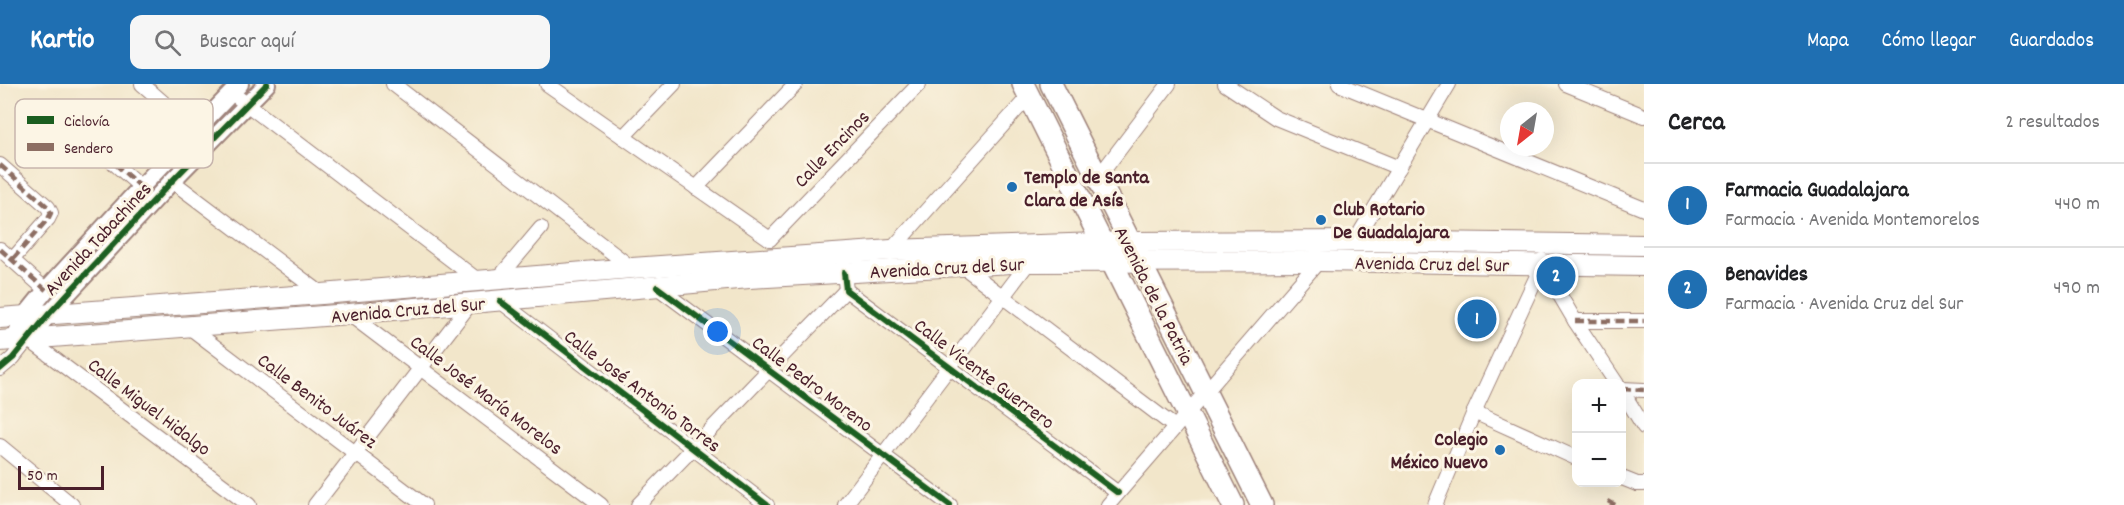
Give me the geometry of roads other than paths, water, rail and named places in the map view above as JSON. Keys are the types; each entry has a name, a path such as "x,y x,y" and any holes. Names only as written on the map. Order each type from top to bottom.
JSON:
{"main road":[{"name":"Avenida de la Patria","path":"1051,84 1138,262 1262,505"},
{"name":"Avenida de la Patria","path":"1026,90 1113,262 1180,420 1233,505"},
{"name":"Avenida Cruz del Sur","path":"0,318 632,268 774,248 891,250 1103,242 1355,241 1644,245"},
{"name":"Avenida Cruz del Sur","path":"14,345 189,327 749,278 845,281 961,265 1029,262 1319,261 1644,266"}],"street":[{"path":"142,84 160,99"},
{"name":"Avenida Tabachines","path":"213,139 267,84"},
{"path":"393,84 632,268"},
{"path":"623,137 674,84"},
{"path":"696,188 796,84"},
{"name":"Calle Encinos","path":"774,248 919,84"},
{"path":"1097,179 1169,84"},
{"path":"1225,84 1276,118 1399,168"},
{"path":"1339,84 1644,209"},
{"path":"1355,241 1449,84"},
{"path":"1566,84 1644,116"},
{"path":"549,85 696,188 774,248"},
{"path":"236,88 247,104 488,280 541,228"},
{"name":"Avenida Tabachines","path":"213,112 236,88"},
{"path":"891,250 1026,90"},
{"path":"0,165 48,207 51,213 12,260"},
{"path":"120,168 141,187"},
{"name":"Avenida Tabachines","path":"14,345 25,316 46,290 159,168"},
{"name":"Avenida Tabachines","path":"14,345 48,314 185,168"},
{"path":"172,181 322,294"},
{"path":"1541,245 1542,265 1575,321 1614,379"},
{"path":"0,249 46,290"},
{"path":"1108,505 1319,261"},
{"path":"845,505 1029,262"},
{"path":"961,265 1003,297 1180,420"},
{"path":"1436,505 1474,412 1542,265"},
{"path":"638,505 769,370 845,281"},
{"name":"Calle Vicente Guerrero","path":"845,281 949,367 1118,493"},
{"name":"Calle Pedro Moreno","path":"657,287 950,505"},
{"name":"Calle José Antonio Torres","path":"500,301 767,505"},
{"path":"315,505 470,304"},
{"name":"Calle José María Morelos","path":"349,314 601,505"},
{"path":"1575,321 1644,321"},
{"name":"Calle Benito Juárez","path":"189,327 424,505"},
{"path":"0,369 14,345"},
{"name":"Calle Miguel Hidalgo","path":"14,345 249,505"},
{"path":"1626,390 1644,390"},
{"path":"1626,397 1644,427"},
{"path":"1474,412 1572,456"},
{"path":"0,446 72,505"},
{"path":"1626,480 1636,484 1644,484"}],"place":[{"name":"Templo de Santa Clara de Asís","path":"1012,187"},
{"name":"Club Rotario De Guadalajara","path":"1321,220"},
{"name":"Benavides","path":"1556,276"},
{"name":"Farmacia Guadalajara","path":"1477,319"},
{"name":"Colegio México Nuevo","path":"1500,450"}]}
